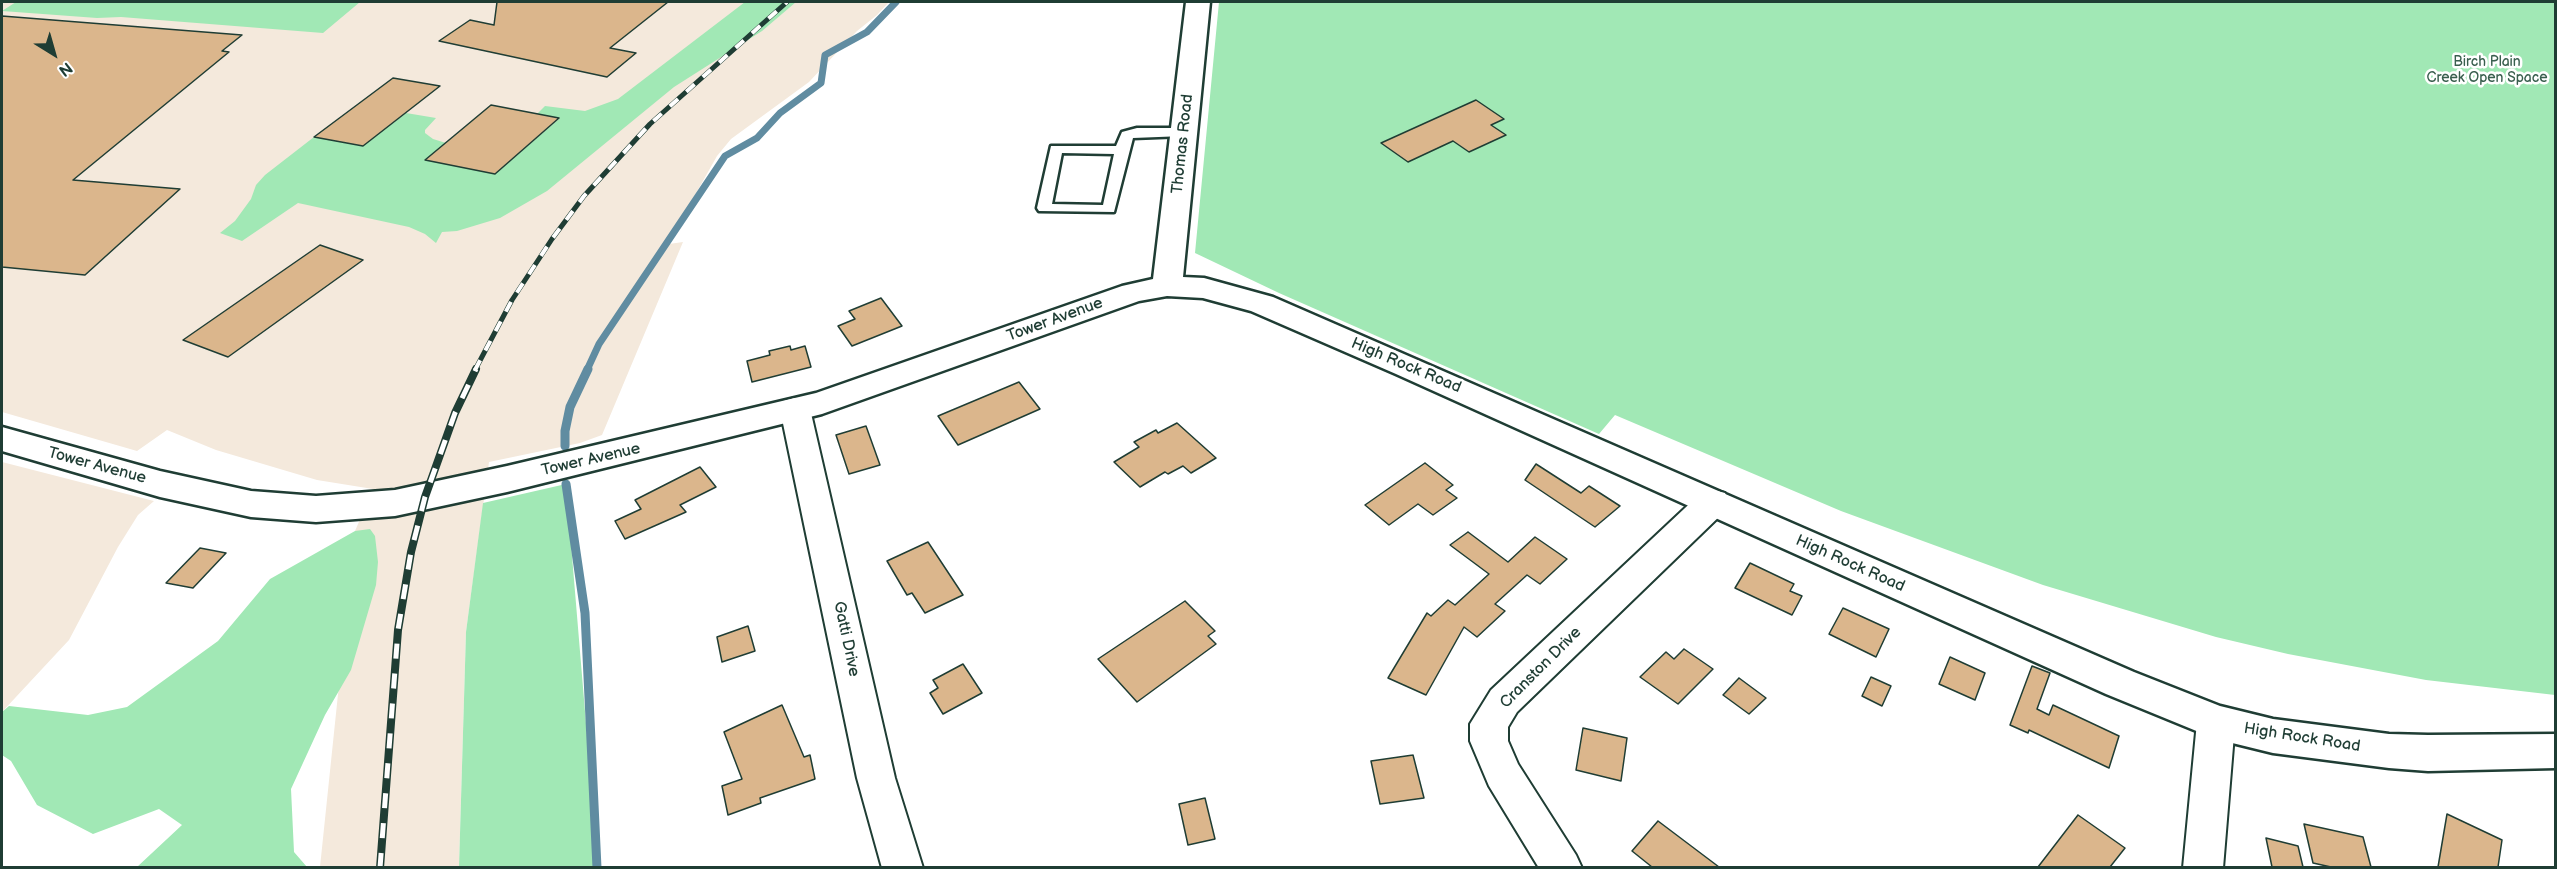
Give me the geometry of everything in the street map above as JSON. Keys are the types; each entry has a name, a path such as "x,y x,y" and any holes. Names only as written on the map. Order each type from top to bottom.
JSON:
{"main road":[{"name":"Thomas Road","path":"1167,286 1198,2"},
{"name":"Tower Avenue","path":"2,439 170,486 251,504 295,508 342,508 395,503 548,470 795,410 851,393 1114,298 1167,286"},
{"name":"High Rock Road","path":"1167,286 1214,289 1262,304 2120,683 2216,722 2309,742 2410,753 2556,751"}],"street":[{"name":"Gatti Drive","path":"795,410 876,778 903,867"},
{"name":"Cranston Drive","path":"1562,867 1503,774 1489,741 1489,724 1504,701 1713,502"},
{"path":"2204,867 2216,722"}],"lane":[{"path":"1121,150 1056,149 1044,208 1109,209 1124,139 1132,133 1184,132"}],"shaded area":[{"path":"2,2 889,2 857,31 809,82 731,139 717,156 673,234 669,244 683,242 602,435 580,443 489,462 466,632 459,867 320,867 355,531 373,489 317,480 216,450 167,430 137,451 2,412"},
{"path":"2,462 154,501 138,515 118,547 69,640 2,712"}],"green space":[{"path":"16,2 360,2 323,33 121,17 97,18 2,11"},
{"path":"745,2 796,2 762,31 674,87 547,191 500,218 457,231 442,232 436,243 425,234 409,227 298,203 242,241 220,233 235,221 251,199 256,185 265,175 314,137 363,146 406,113 436,118 425,133 433,139 446,143 425,160 495,174 559,119 537,114 545,106 585,111 618,99"},
{"name":"Birch Plain Creek Open Space","path":"1219,2 2555,2 2555,695 2426,680 2288,654 2216,637 2043,585 1841,511 1615,415 1599,434 1279,293 1195,253"},
{"path":"566,484 598,867 459,867 466,632 483,503"},
{"path":"370,529 375,536 378,562 376,585 351,670 325,715 291,789 294,852 307,867 137,867 182,825 159,809 93,834 37,805 11,761 2,755 2,712 9,706 88,715 127,707 218,641 270,579 355,531"}],"building":[{"path":"497,2 668,2 610,48 636,53 607,77 439,41 470,20 494,25"},
{"path":"2,16 242,35 222,51 229,52 73,180 180,189 85,275 2,267"},
{"path":"393,78 440,86 363,146 314,137"},
{"path":"1476,100 1504,119 1491,125 1506,135 1469,152 1453,141 1408,162 1381,143"},
{"path":"491,105 559,118 495,174 425,160"},
{"path":"320,245 363,260 228,357 183,340"},
{"path":"881,298 902,326 852,346 838,326 855,319 849,311"},
{"path":"790,346 791,350 805,346 811,367 752,382 747,361 770,355 769,351"},
{"path":"1019,382 1040,409 958,445 938,416"},
{"path":"1177,423 1216,458 1191,473 1183,466 1168,474 1165,472 1140,487 1114,462 1139,447 1134,442 1156,430 1158,433"},
{"path":"866,426 880,465 849,474 836,435"},
{"path":"1425,463 1453,485 1446,490 1457,498 1433,515 1418,504 1389,525 1365,505"},
{"path":"1536,464 1581,493 1589,486 1620,506 1595,527 1525,480"},
{"path":"700,467 716,487 680,505 686,512 625,539 615,521 641,509 635,500"},
{"path":"1468,532 1508,562 1535,537 1567,559 1540,584 1527,575 1495,604 1505,611 1477,637 1464,627 1426,695 1388,678 1427,613 1431,616 1448,600 1455,605 1489,574 1450,545"},
{"path":"928,542 963,595 925,613 912,593 907,595 887,561"},
{"path":"200,548 226,553 193,588 166,583"},
{"path":"1750,563 1794,584 1790,591 1802,596 1792,615 1735,588"},
{"path":"1185,601 1215,631 1208,636 1216,644 1137,702 1098,659"},
{"path":"1843,608 1889,629 1876,657 1829,634"},
{"path":"748,626 755,651 722,662 717,637"},
{"path":"1684,649 1713,669 1678,704 1640,677 1666,652 1674,659"},
{"path":"1950,657 1985,673 1975,700 1939,684"},
{"path":"963,664 982,693 943,714 930,693 938,688 933,680"},
{"path":"2032,666 2050,673 2037,709 2049,715 2053,705 2119,736 2109,768 2029,730 2028,733 2010,725"},
{"path":"1871,677 1891,686 1882,706 1862,696"},
{"path":"1739,678 1766,698 1749,714 1723,695"},
{"path":"782,705 804,757 810,755 815,779 760,798 761,803 728,815 722,786 742,779 724,732"},
{"path":"1583,728 1627,738 1621,781 1576,770"},
{"path":"1413,755 1424,798 1380,804 1371,761"},
{"path":"1205,798 1215,839 1188,845 1179,804"},
{"path":"2447,814 2502,840 2498,867 2438,867"},
{"path":"2078,815 2125,848 2110,867 2038,867"},
{"path":"1658,821 1719,867 1652,867 1632,851"},
{"path":"2304,824 2363,837 2371,867 2331,867 2313,863"},
{"path":"2266,838 2298,846 2303,867 2272,867"}],"waterway":[{"path":"587,370 599,344 725,156 757,138 780,113 821,83 825,55 867,32 896,2"},
{"path":"565,446 565,431 570,407 588,369"},
{"path":"566,484 585,613 597,868"}],"railway":[{"path":"475,370 512,300 552,239 584,196 650,124 787,2"},
{"path":"380,868 398,630 411,552 425,497 455,413 476,369"}]}
